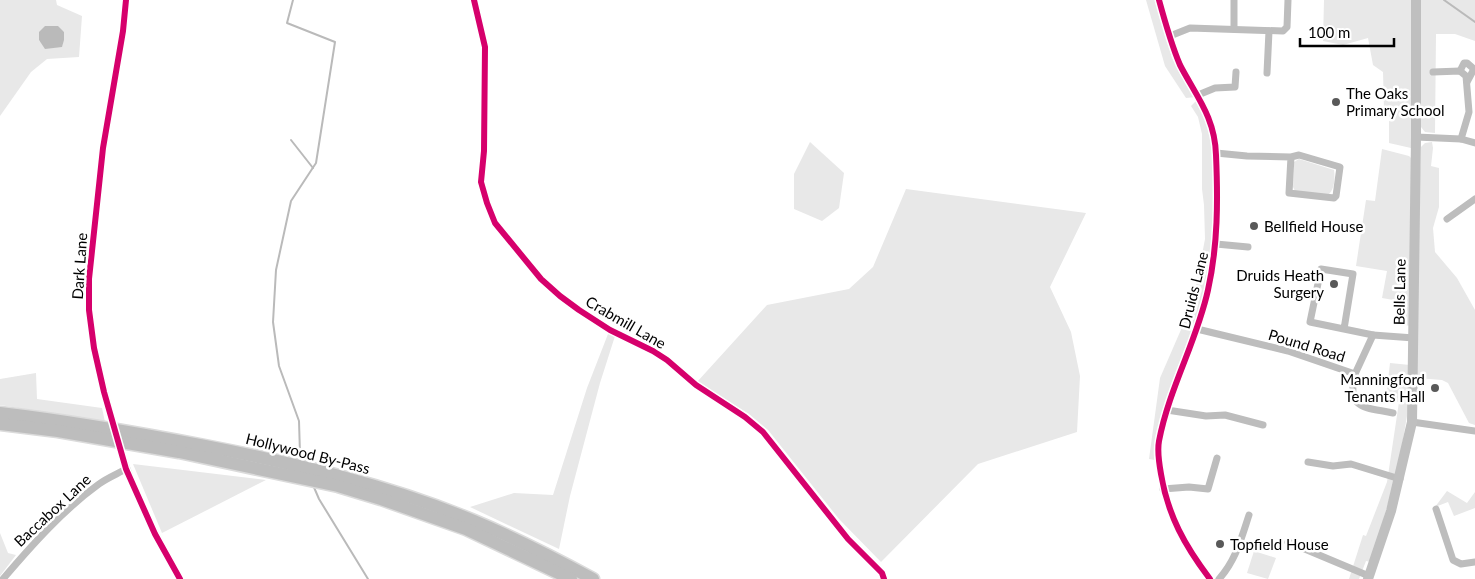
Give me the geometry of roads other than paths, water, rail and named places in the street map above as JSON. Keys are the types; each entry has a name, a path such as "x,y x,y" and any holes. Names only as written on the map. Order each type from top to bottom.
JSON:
{"highway":[{"name":"Hollywood By-Pass","path":"0,412 181,441 340,476 418,500 474,521 550,555 593,579"},
{"name":"Hollywood By-Pass","path":"0,424 179,452 338,486 466,529 572,579"}],"street":[{"name":"Dark Lane","path":"126,0 123,31 103,148 89,279 89,310 94,348 112,422 126,469 155,534 180,579"},
{"name":"Crabmill Lane","path":"474,0 484,47 484,151 480,182 495,223 541,279 560,296 610,330 667,360 696,385 745,417 763,432 848,539 882,573 884,579"},
{"name":"Druids Lane","path":"1159,0 1180,64 1211,120 1216,153 1216,244 1208,290 1197,329 1167,410 1158,452 1163,489 1168,506 1186,544 1210,579"},
{"path":"1234,0 1234,30"},
{"path":"1170,36 1190,28 1283,31 1287,27 1288,0"},
{"name":"Bells Lane","path":"1369,578 1400,479 1412,422 1416,0"},
{"path":"1267,73 1269,31"},
{"path":"1460,71 1464,63 1467,63 1474,69 1467,82"},
{"path":"1433,72 1460,71 1466,76 1469,112 1461,139"},
{"path":"1198,96 1215,88 1235,88 1236,72"},
{"path":"1416,137 1461,139 1475,143"},
{"path":"1216,153 1291,157 1299,155 1340,167 1334,198 1289,193 1291,157"},
{"path":"1447,219 1475,199"},
{"path":"1216,244 1248,247"},
{"path":"1344,329 1353,274 1321,269 1310,322 1373,335 1414,338"},
{"name":"Pound Road","path":"1197,329 1288,351 1355,374 1373,335"},
{"path":"1355,374 1352,388 1354,400 1363,407 1393,413"},
{"path":"1167,410 1206,416 1225,415 1263,425"},
{"path":"1412,422 1475,431"},
{"path":"1163,489 1189,487 1208,489 1217,458"},
{"path":"1308,462 1333,466 1351,464 1400,479"},
{"name":"Baccabox Lane","path":"3,579 30,548 71,507 100,483 126,469"},
{"path":"1436,509 1453,560 1461,564 1475,562"},
{"path":"1219,579 1230,567 1238,550 1249,515"},
{"path":"1288,542 1369,578"}],"waterway":[{"path":"293,0 287,23 335,42 316,163 291,201 276,270 273,322 279,366 299,421 300,454 303,462"},
{"path":"1444,0 1475,22"},
{"path":"291,140 313,168"},
{"path":"313,485 319,499 368,579"}],"place":[{"name":"The Oaks Primary School","path":"1336,102"},
{"name":"Bellfield House","path":"1254,226"},
{"name":"Druids Heath Surgery","path":"1334,284"},
{"name":"Manningford Tenants Hall","path":"1435,388"},
{"name":"Topfield House","path":"1220,544"}]}
